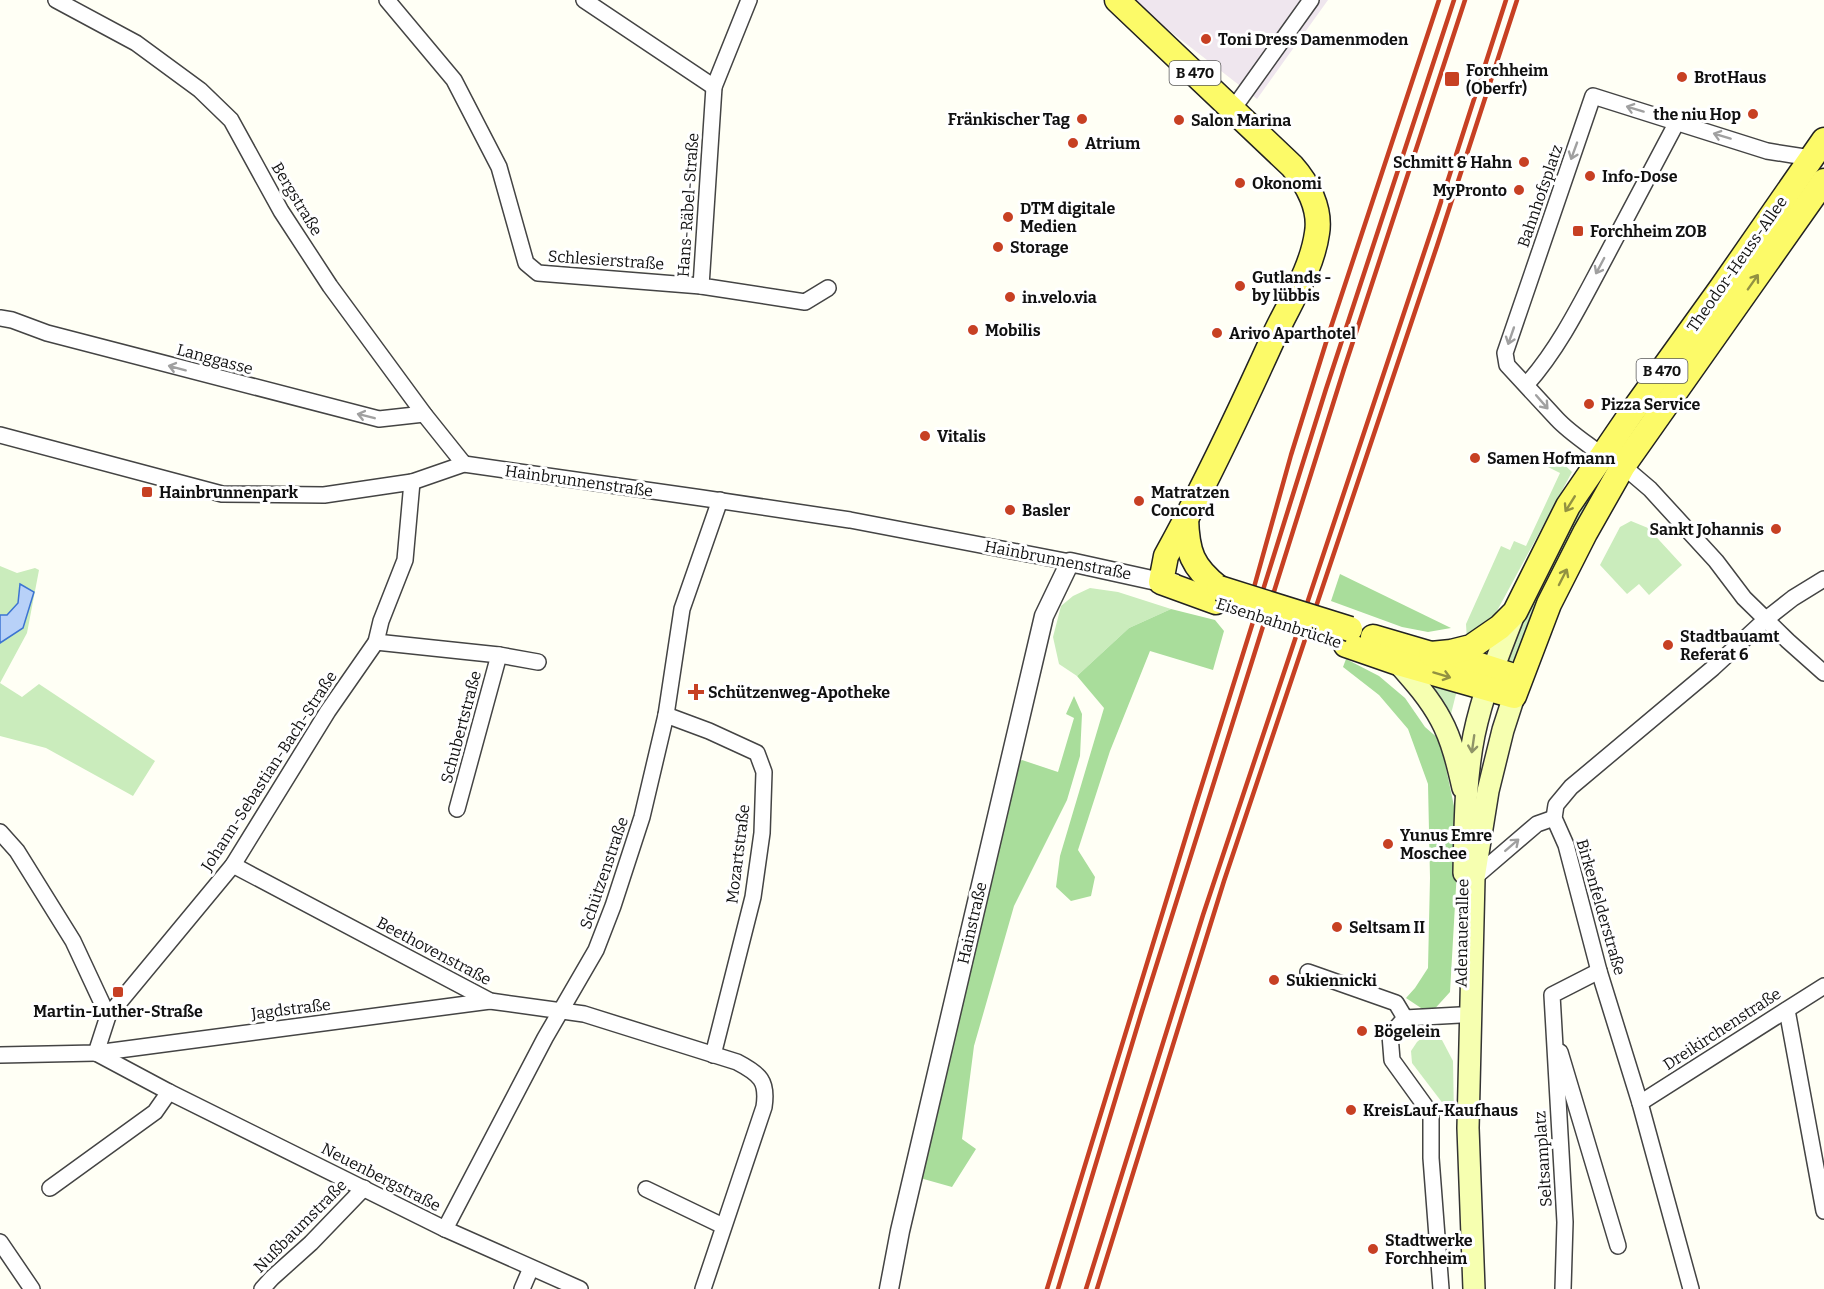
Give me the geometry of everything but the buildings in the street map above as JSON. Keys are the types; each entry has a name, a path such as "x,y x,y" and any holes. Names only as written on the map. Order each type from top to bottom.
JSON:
{"main road":[{"name":"B 470","path":"1117,0 1233,109 1301,177 1316,209 1318,221 1317,233 1304,274 1166,556 1161,582"},
{"name":"Theodor-Heuss-Allee","path":"1517,687 1549,604 1585,533 1630,415 1820,154"},
{"name":"Theodor-Heuss-Allee","path":"1489,678 1515,612 1568,506 1613,461 1824,181"},
{"name":"B 470","path":"1186,518 1190,552 1195,564 1218,595"},
{"name":"Eisenbahnbrücke","path":"1161,582 1218,595 1348,637 1431,654"},
{"name":"B 470","path":"1431,654 1471,647 1486,638 1515,612"},
{"name":"Eisenbahnbrücke","path":"1348,637 1398,663"},
{"name":"B 470","path":"1431,654 1457,658 1489,678"},
{"name":"B 470","path":"1398,663 1489,678 1517,687"},
{"path":"1398,663 1423,692 1442,721 1466,801"},
{"name":"Adenauerallee","path":"1468,1128 1459,1079 1466,801 1474,737 1489,678"},
{"name":"Adenauerallee","path":"1474,1289 1468,1128 1474,878 1488,791 1503,730 1517,687"}],"street":[{"name":"Bergstraße","path":"56,0 136,43 200,90 231,120 281,211 330,286 424,414 464,464"},
{"name":"Schlesierstraße","path":"387,0 454,80 500,167 526,263 538,273 701,286"},
{"path":"584,0 714,87"},
{"name":"Hans-Räbel-Straße","path":"749,0 714,87 701,286 805,302 828,288"},
{"path":"1233,109 1311,0"},
{"name":"Bahnhofsplatz","path":"1820,154 1767,151 1593,96 1505,353 1507,365 1527,384 1565,428 1650,489 1716,561 1744,598 1824,673"},
{"path":"1527,384 1544,365 1561,338 1677,122"},
{"name":"Langgasse","path":"0,318 69,339 379,419 424,414"},
{"name":"Hainbrunnenstraße","path":"0,435 222,494 324,495 412,482 464,464 850,520 1070,562 1161,582"},
{"name":"Johann-Sebastian-Bach-Straße","path":"96,1053 108,1016 232,865 328,711 376,642 381,621 405,560 412,482"},
{"name":"Schützenstraße","path":"445,1229 545,1038 596,950 613,906 642,817 666,715 682,609 720,500"},
{"name":"Hainstraße","path":"889,1289 900,1232 1044,616 1070,562"},
{"path":"1474,878 1537,824 1554,818 1556,805 1571,787 1713,668 1765,620 1793,598 1824,579"},
{"name":"Schubertstraße","path":"376,642 499,655 538,662"},
{"name":"Schubertstraße","path":"457,809 499,655"},
{"name":"Mozartstraße","path":"666,715 709,731 757,753 764,772 762,833 753,897 713,1054"},
{"name":"Birkenfelderstraße","path":"1554,818 1566,845 1599,971 1640,1103 1691,1289"},
{"path":"0,832 17,851 73,941 108,1016"},
{"name":"Beethovenstraße","path":"232,865 490,1001 584,1014 713,1054 750,1069 763,1082 766,1092 764,1107 723,1226"},
{"name":"Seltsamplatz","path":"1563,1289 1565,1222 1552,1027 1552,995 1599,971"},
{"path":"1308,972 1396,1003 1405,1018"},
{"name":"Dreikirchenstraße","path":"1640,1103 1824,986"},
{"name":"Jagdstraße","path":"96,1053 490,1001"},
{"path":"1787,1010 1824,1211"},
{"path":"1442,1289 1431,1158 1431,1114 1392,1060 1390,1035 1405,1018 1460,1015"},
{"name":"Seltsamplatz","path":"1552,1027 1618,1246"},
{"name":"Neuenbergstraße","path":"1,1056 96,1053 169,1092 445,1229 580,1289"},
{"path":"51,1188 155,1112 169,1092"},
{"name":"Nußbaumstraße","path":"262,1289 364,1188"},
{"path":"646,1189 723,1226 703,1289"},
{"path":"0,1242 32,1289"},
{"path":"522,1289 531,1268"}],"shaded area":[{"path":"1130,0 1328,0 1257,99"}],"green space":[{"path":"1554,455 1572,472 1491,622 1467,641 1466,624 1501,546 1510,550 1514,541 1526,546 1560,473 1548,467"},
{"path":"1589,488 1596,495 1520,653 1510,664 1506,662 1523,616"},
{"path":"1631,521 1648,528 1682,565 1649,595 1639,584 1627,594 1600,565 1620,527"},
{"path":"0,566 17,573 35,568 39,570 27,633 0,683"},
{"path":"1340,574 1451,628 1428,632 1402,627 1331,601"},
{"path":"1090,588 1118,592 1171,609 1129,628 1077,676 1059,664 1053,637 1061,606 1073,596"},
{"path":"1171,609 1215,620 1224,631 1213,670 1150,651 1110,751 1078,850 1095,877 1091,896 1071,901 1056,887 1060,856 1104,708 1077,676 1129,628"},
{"path":"1346,659 1379,676 1405,698 1425,727 1440,740 1454,806 1457,870 1450,992 1430,1014 1406,998 1428,968 1430,878 1428,784 1408,729 1379,695 1343,667"},
{"path":"0,683 22,697 39,684 155,761 133,796 46,748 0,736"},
{"path":"1433,683 1457,690 1451,714 1447,715 1429,687"},
{"path":"1074,696 1082,714 1080,756 1067,800 1014,906 974,1046 962,1139 976,1149 952,1187 920,1178 1018,762 1022,760 1058,772 1074,718 1066,714"},
{"path":"1424,1036 1442,1040 1453,1061 1454,1118 1412,1063 1411,1051"}],"water":[{"path":"20,584 34,592 23,628 0,643 0,615 7,615 18,603"}],"railway":[{"path":"1246,616 1291,455 1329,333 1439,0"},
{"path":"1047,1289 1326,389 1454,0"},
{"path":"1058,1289 1142,1011 1344,369 1465,0"},
{"path":"1086,1289 1203,915 1506,0"},
{"path":"1097,1289 1224,881 1517,0"}],"place":[{"name":"Toni Dress Damenmoden","path":"1206,39"},
{"name":"BrotHaus","path":"1682,77"},
{"name":"Forchheim (Oberfr)","path":"1452,79"},
{"name":"the niu Hop","path":"1753,114"},
{"name":"Fränkischer Tag","path":"1082,119"},
{"name":"Salon Marina","path":"1179,120"},
{"name":"Atrium","path":"1073,143"},
{"name":"Schmitt & Hahn","path":"1524,162"},
{"name":"Info-Dose","path":"1590,176"},
{"name":"Okonomi","path":"1240,183"},
{"name":"MyPronto","path":"1519,190"},
{"name":"DTM digitale Medien","path":"1008,217"},
{"name":"Forchheim ZOB","path":"1578,231"},
{"name":"Storage","path":"998,247"},
{"name":"Gutlands - by lübbis","path":"1240,286"},
{"name":"in.velo.via","path":"1010,297"},
{"name":"Mobilis","path":"973,330"},
{"name":"Arivo Aparthotel","path":"1217,333"},
{"name":"Pizza Service","path":"1589,404"},
{"name":"Vitalis","path":"925,436"},
{"name":"Samen Hofmann","path":"1475,458"},
{"name":"Hainbrunnenpark","path":"147,492"},
{"name":"Matratzen Concord","path":"1139,501"},
{"name":"Basler","path":"1010,510"},
{"name":"Sankt Johannis","path":"1776,529"},
{"name":"Stadtbauamt Referat 6","path":"1668,645"},
{"name":"Schützenweg-Apotheke","path":"696,692"},
{"name":"Yunus Emre Moschee","path":"1388,844"},
{"name":"Seltsam II","path":"1337,927"},
{"name":"Sukiennicki","path":"1274,980"},
{"name":"Martin-Luther-Straße","path":"118,992"},
{"name":"Bögelein","path":"1362,1031"},
{"name":"KreisLauf-Kaufhaus","path":"1351,1110"},
{"name":"Stadtwerke Forchheim","path":"1373,1249"}]}
